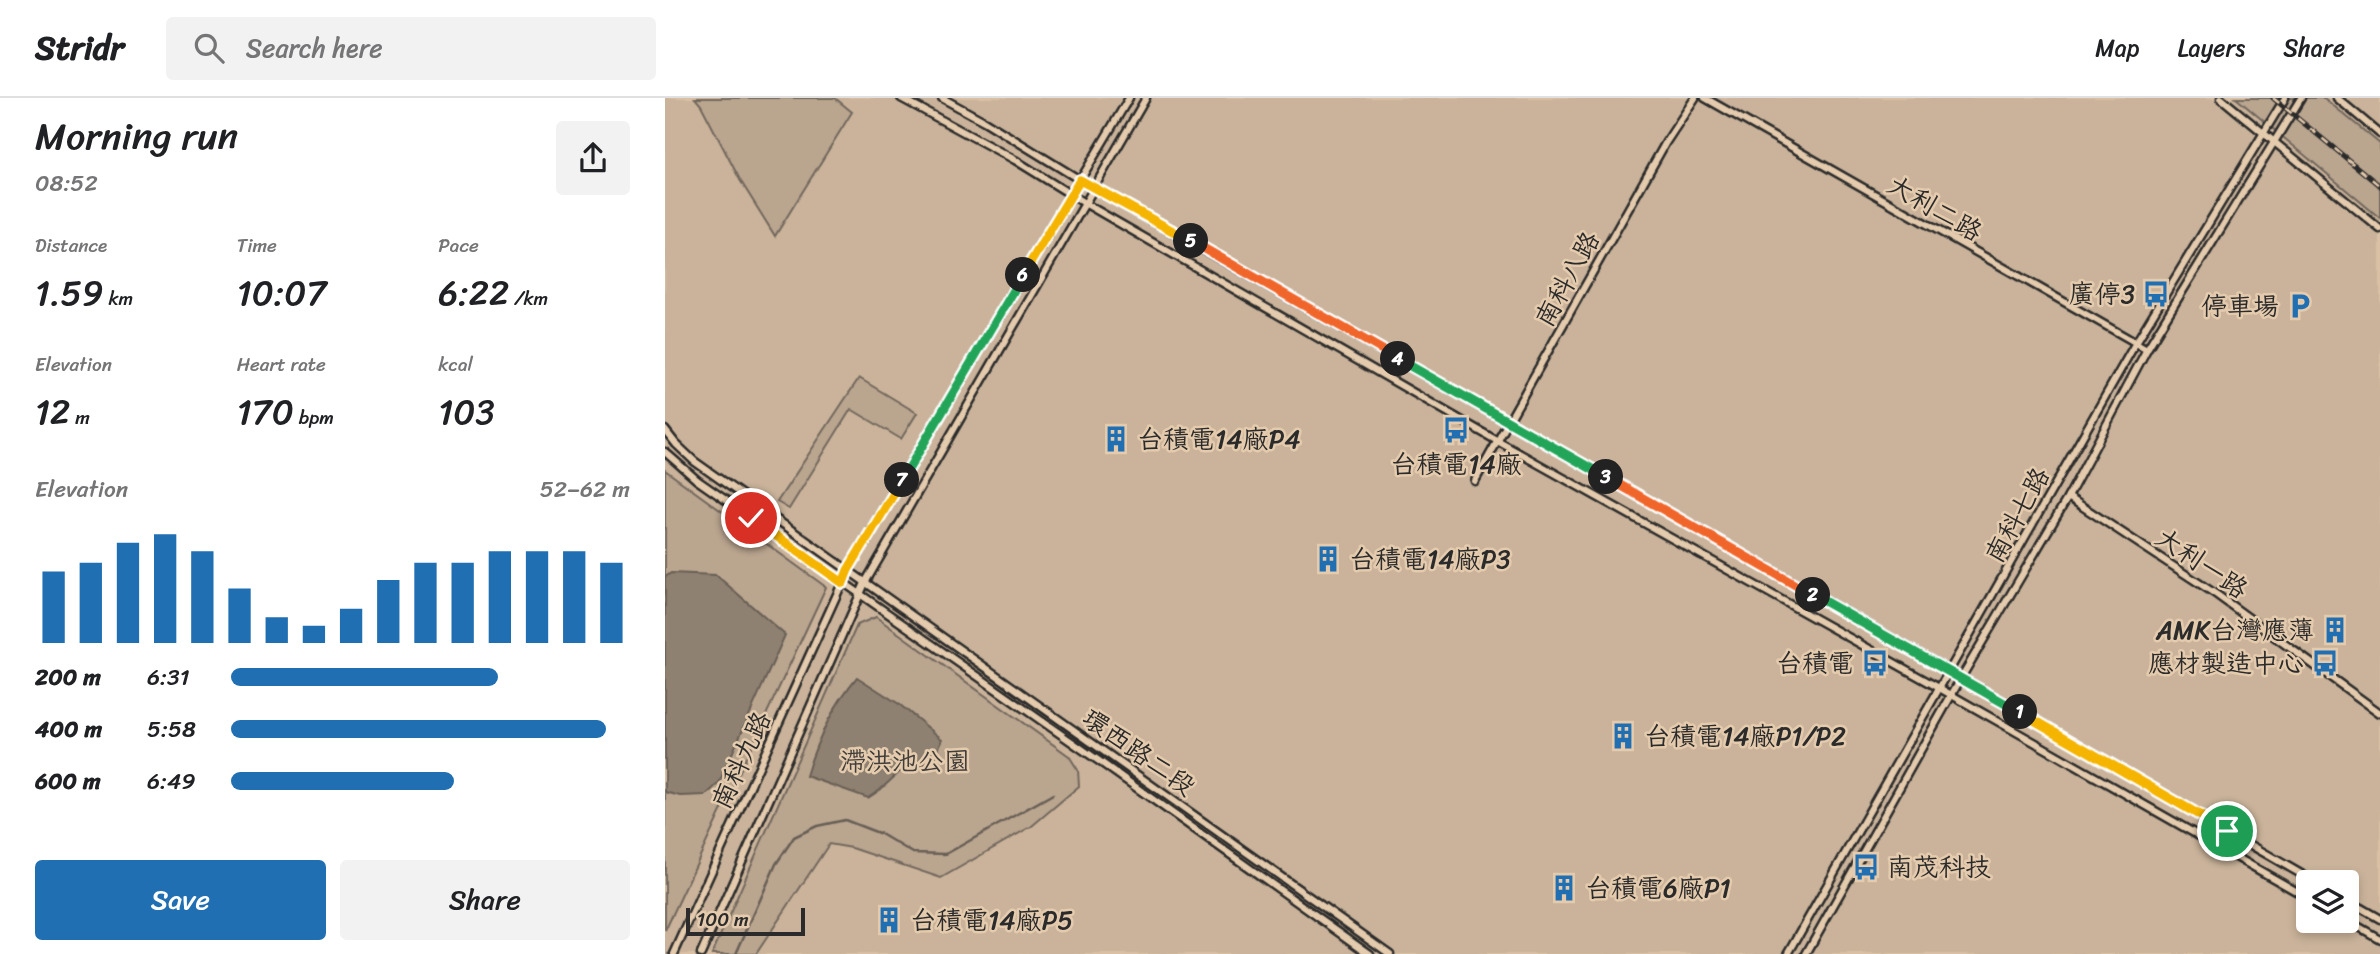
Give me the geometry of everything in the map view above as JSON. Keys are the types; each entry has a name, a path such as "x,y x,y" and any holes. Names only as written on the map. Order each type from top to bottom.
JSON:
{"street":[{"path":"901,98 1015,160 1086,204 1499,442 2296,891"},
{"path":"942,98 1080,180 1961,678 2296,871"},
{"path":"665,430 675,444 694,461 848,570 1129,98"},
{"path":"865,583 1146,98"},
{"name":"南科八路","path":"1475,481 1666,142 1695,98"},
{"name":"大利二路","path":"1705,98 2147,349"},
{"path":"2221,98 2380,229"},
{"name":"南科七路","path":"1788,954 2135,344 2285,98"},
{"name":"南科七路","path":"1806,954 1961,678 2068,497 2147,349 2301,98"},
{"path":"2337,98 2380,134"},
{"path":"665,453 697,480 843,583"},
{"name":"大利一路","path":"2068,497 2217,595 2380,713"},
{"name":"南科九路","path":"674,954 848,570"},
{"name":"環西路二段","path":"848,570 1390,954"},
{"name":"環西路二段","path":"843,583 1370,954"},
{"name":"南科九路","path":"701,954 865,583"},
{"path":"2359,907 2380,919"},
{"path":"2359,927 2380,939"}],"shaded area":[{"path":"665,98 2380,98 2380,954 665,954"},
{"path":"671,573 716,575 785,635 719,783 706,795 680,796 665,792 665,577"},
{"path":"857,677 899,704 942,739 936,756 922,765 905,767 868,798 806,776 827,723"}],"green space":[{"path":"695,98 835,98 852,112 775,236 740,180"},
{"path":"2236,98 2324,98 2380,144 2380,218"},
{"path":"859,378 917,413 901,439 851,409 789,509 777,502"},
{"path":"665,470 826,587 665,931"},
{"name":"滯洪池公園","path":"876,617 1069,756 1078,770 1079,786 1032,826 941,878 852,848 829,844 756,954 712,954 857,625"}],"waterway":[{"path":"736,954 776,864 794,837 817,826 845,820 881,834 913,853 946,854 1053,794"}],"railway":[{"path":"2273,98 2380,186"}],"place":[{"name":"廣停3","path":"2156,294"},
{"name":"停車場","path":"2300,306"},
{"name":"台積電14廠","path":"1456,430"},
{"name":"台積電14廠P4","path":"1116,439"},
{"name":"台積電14廠P3","path":"1328,559"},
{"name":"AMK台灣應薄","path":"2335,630"},
{"name":"台積電","path":"1875,663"},
{"name":"應材製造中心","path":"2325,663"},
{"name":"台積電14廠P1/P2","path":"1623,736"},
{"name":"南茂科技","path":"1866,867"},
{"name":"台積電6廠P1","path":"1564,888"},
{"name":"台積電14廠P5","path":"889,920"}],"route":[{"path":"751,518 843,583 848,570 1080,180 2227,831"}]}
